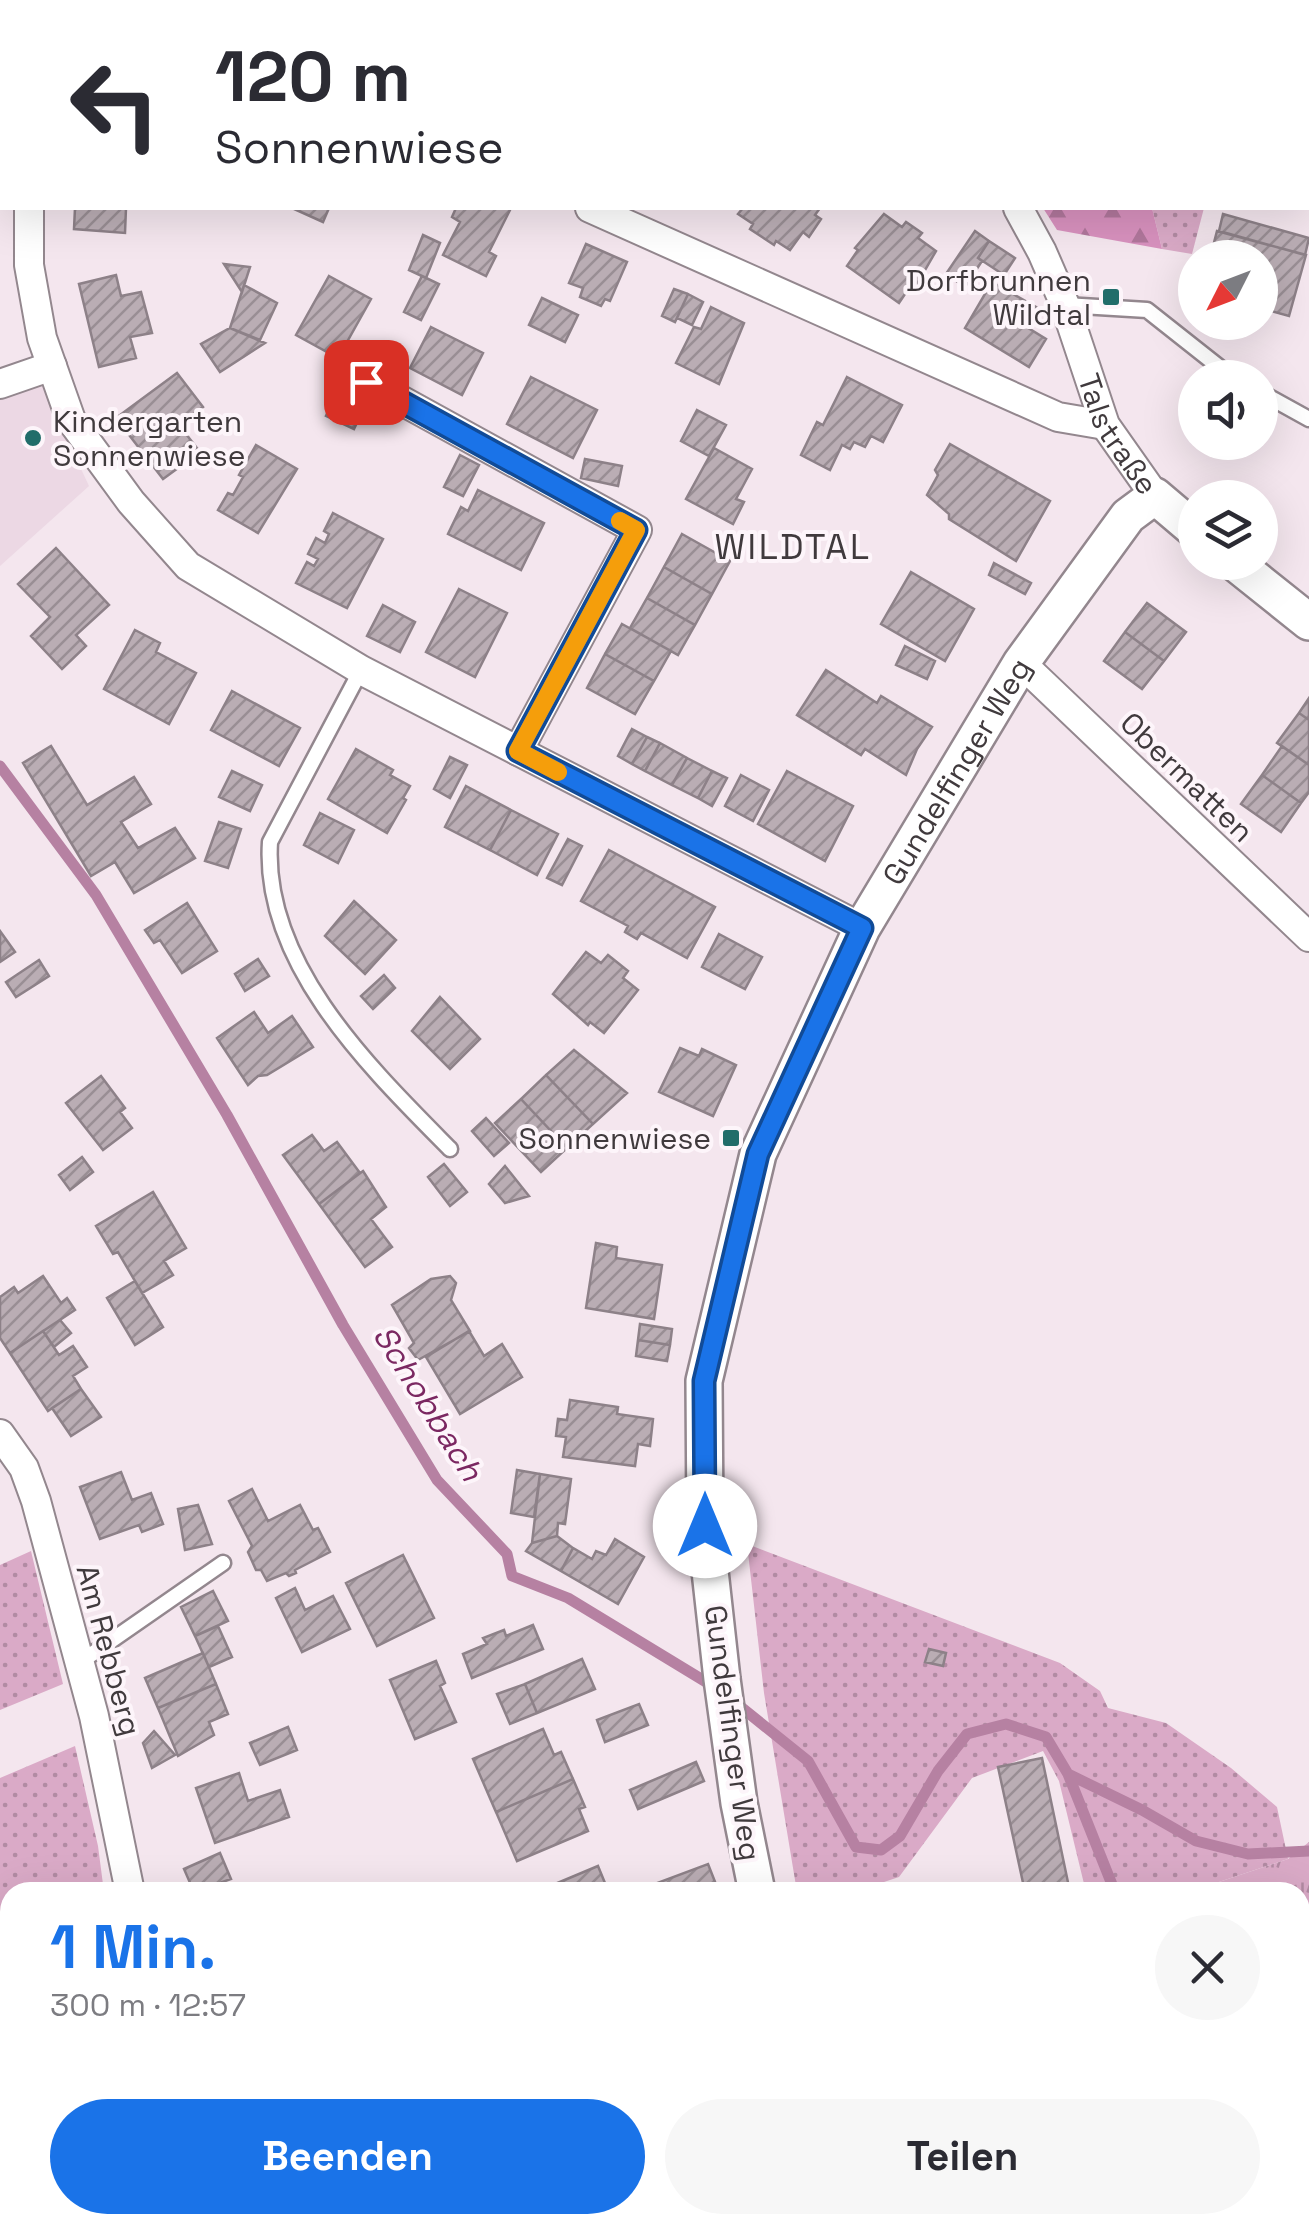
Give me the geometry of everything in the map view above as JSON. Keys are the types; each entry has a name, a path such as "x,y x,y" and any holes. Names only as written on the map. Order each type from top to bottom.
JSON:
{"street":[{"path":"29,210 29,266 42,338 71,420 130,502 188,566 362,670 862,928"},
{"path":"594,210 1058,417 1106,425"},
{"name":"Talstraße","path":"1019,210 1064,304 1106,425 1154,496 1178,516"},
{"path":"0,384 52,366"},
{"path":"366,382 636,530 518,751"},
{"name":"Gundelfinger Weg","path":"754,1882 729,1734 705,1526 704,1381 758,1154 862,928 1020,663 1116,530 1154,496"},
{"path":"1256,580 1309,622"},
{"name":"Obermatten","path":"1020,663 1309,937"},
{"name":"Am Rebberg","path":"0,1434 24,1468 36,1501 94,1716 128,1882"}],"lane":[{"path":"1064,304 1147,310 1210,360"},
{"path":"1278,402 1309,419"},
{"path":"362,670 270,842 268,871 288,940 332,1018 365,1062 450,1149"},
{"path":"79,1663 223,1563"}],"shaded area":[{"name":"Kindergarten Sonnenwiese","path":"39,379 89,486 0,566 0,390"}],"green space":[{"path":"1044,210 1152,210 1162,249 1057,230"},
{"path":"1152,210 1203,210 1196,240 1178,240 1178,252 1162,249"},
{"path":"747,1544 1060,1663 1100,1691 1108,1708 1166,1723 1231,1768 1277,1807 1288,1859 1219,1882 1084,1882 1059,1781 1043,1751 972,1778 899,1877 884,1882 795,1882 764,1693"},
{"path":"31,1551 63,1684 0,1710 0,1565"},
{"path":"75,1746 103,1882 0,1882 0,1778"},
{"path":"1309,1842 1309,1882 1219,1882 1288,1859"}],"building":[{"path":"75,210 126,210 125,233 74,229"},
{"path":"296,210 328,210 323,222"},
{"path":"455,210 510,210 489,252 496,256 486,276 443,255 460,222 452,217"},
{"path":"741,210 819,210 815,215 821,219 809,237 803,232 790,250 776,241 774,245 750,229 753,224 738,214"},
{"path":"884,214 902,227 906,222 922,233 918,238 936,251 913,291 909,288 899,303 847,266 858,250 855,248"},
{"path":"1223,214 1309,238 1305,255 1278,247 1278,240 1251,240 1219,231"},
{"path":"975,231 989,241 978,258 982,261 965,287 946,274"},
{"path":"1217,231 1250,240 1215,240"},
{"path":"423,235 440,243 426,278 409,270"},
{"path":"989,241 1015,258 1004,275 978,258"},
{"path":"586,244 627,262 610,301 605,299 601,306 580,297 583,288 569,283"},
{"path":"1278,247 1306,255 1289,316 1278,313"},
{"path":"224,264 250,267 242,292"},
{"path":"116,275 121,296 141,292 152,333 130,337 136,358 99,367 79,284"},
{"path":"329,276 371,299 338,358 296,335"},
{"path":"422,276 439,284 421,320 404,312"},
{"path":"992,282 1036,307 1025,326 1046,339 1029,367 965,328"},
{"path":"244,285 277,303 260,340 230,328"},
{"path":"674,289 688,294 675,322 662,316"},
{"path":"688,294 703,302 692,325 677,318"},
{"path":"542,298 578,315 565,342 529,325"},
{"path":"711,307 744,323 719,384 676,363 694,327 701,329"},
{"path":"431,327 483,353 462,395 410,368"},
{"path":"230,328 265,343 220,372 201,344"},
{"path":"177,373 203,407 179,425 200,452 163,479 116,418"},
{"path":"531,377 597,410 573,458 507,424"},
{"path":"847,377 902,405 883,442 871,436 865,447 854,442 850,449 842,445 830,470 801,455 817,422 823,425"},
{"path":"339,387 367,401 354,429 326,416"},
{"path":"697,410 726,425 709,456 681,441"},
{"path":"950,444 1050,501 1016,561 949,519 949,514 927,495"},
{"path":"256,445 297,469 258,533 218,510 228,493 233,495"},
{"path":"714,448 752,469 736,499 744,502 733,524 686,499"},
{"path":"460,455 479,465 463,496 444,487"},
{"path":"585,459 622,466 618,486 581,478"},
{"path":"478,490 544,523 521,570 448,534 461,507 468,511"},
{"path":"333,513 383,539 347,608 296,583 307,562 314,566 318,559 308,554 316,538 325,543 329,534 324,531"},
{"path":"682,534 730,561 712,594 664,567"},
{"path":"56,548 109,605 76,635 86,646 62,669 31,636 50,617 18,584"},
{"path":"994,563 1031,583 1025,594 989,575"},
{"path":"664,567 712,594 695,625 647,598"},
{"path":"911,572 974,609 945,661 881,624"},
{"path":"459,589 507,613 475,677 426,652"},
{"path":"647,598 695,625 678,655 630,628"},
{"path":"1147,603 1186,632 1164,661 1125,632"},
{"path":"383,605 415,622 400,652 367,636"},
{"path":"622,624 671,651 654,681 605,654"},
{"path":"135,630 160,643 156,652 196,673 169,724 104,689"},
{"path":"1125,632 1164,661 1142,689 1104,661"},
{"path":"905,646 935,661 927,679 896,665"},
{"path":"605,654 654,681 635,714 587,688"},
{"path":"826,670 877,703 881,696 932,727 906,775 865,749 861,755 797,715"},
{"path":"232,691 300,728 279,766 211,730"},
{"path":"1309,698 1309,720 1299,713"},
{"path":"1299,713 1309,720 1309,765 1277,743"},
{"path":"632,729 647,737 632,764 618,756"},
{"path":"647,737 660,743 645,771 632,764"},
{"path":"660,743 687,758 672,785 645,771"},
{"path":"51,746 87,805 134,777 151,804 121,822 138,848 175,828 195,858 134,893 115,862 91,876 23,763"},
{"path":"1282,746 1309,765 1309,792 1301,803 1262,775"},
{"path":"356,749 393,770 390,775 410,786 387,833 328,799"},
{"path":"450,757 467,765 450,798 434,789"},
{"path":"687,758 712,771 698,798 672,785"},
{"path":"232,771 262,785 250,811 219,797"},
{"path":"712,771 727,778 712,806 698,798"},
{"path":"787,771 853,806 825,861 758,824"},
{"path":"741,775 769,790 753,821 725,806"},
{"path":"1262,775 1301,803 1281,832 1241,804"},
{"path":"466,786 511,810 490,850 445,827"},
{"path":"511,810 558,834 537,875 490,850"},
{"path":"320,813 354,830 338,863 304,845"},
{"path":"219,822 241,829 228,868 205,861"},
{"path":"568,839 582,846 562,885 547,878"},
{"path":"609,850 715,907 687,958 641,933 637,939 625,932 628,926 581,901"},
{"path":"354,901 396,940 365,974 325,936"},
{"path":"187,903 217,951 182,973 160,940 154,943 145,930"},
{"path":"0,931 15,952 0,962"},
{"path":"719,934 762,957 745,989 702,967"},
{"path":"586,952 601,963 608,955 628,971 623,978 638,990 604,1033 590,1022 588,1025 553,994"},
{"path":"258,959 269,976 245,991 235,974"},
{"path":"39,960 49,976 16,997 6,982"},
{"path":"384,975 395,988 373,1009 361,996"},
{"path":"440,997 480,1039 450,1069 412,1031"},
{"path":"254,1012 268,1033 292,1016 313,1047 248,1085 217,1038"},
{"path":"680,1048 699,1056 702,1049 736,1065 713,1116 659,1092"},
{"path":"574,1050 627,1093 593,1124 546,1075"},
{"path":"546,1075 593,1124 567,1148 521,1099"},
{"path":"101,1076 125,1108 120,1112 132,1128 103,1150 66,1103"},
{"path":"521,1099 567,1148 541,1172 495,1123"},
{"path":"486,1118 509,1143 494,1156 472,1131"},
{"path":"312,1135 324,1151 337,1142 360,1173 319,1204 283,1155"},
{"path":"82,1157 93,1172 70,1190 59,1175"},
{"path":"444,1164 467,1192 450,1206 428,1177"},
{"path":"505,1166 529,1196 505,1203 489,1184"},
{"path":"363,1171 386,1207 371,1219 392,1247 365,1267 319,1204"},
{"path":"153,1192 186,1248 164,1261 173,1275 142,1293 118,1252 113,1254 96,1226"},
{"path":"596,1243 617,1247 616,1258 662,1265 654,1319 586,1308"},
{"path":"43,1276 61,1303 67,1298 75,1310 10,1353 0,1338 0,1297 14,1287 18,1293"},
{"path":"450,1276 456,1283 451,1300 470,1331 418,1360 409,1348 414,1343 392,1305 431,1279"},
{"path":"135,1281 163,1327 135,1345 107,1298"},
{"path":"60,1320 71,1333 54,1347 43,1331"},
{"path":"640,1324 672,1329 670,1345 638,1340"},
{"path":"43,1331 59,1355 73,1346 87,1367 73,1376 81,1389 48,1411 10,1353"},
{"path":"469,1331 484,1356 502,1344 522,1377 460,1414 426,1357"},
{"path":"638,1340 670,1345 667,1361 636,1356"},
{"path":"81,1389 101,1417 71,1436 52,1408"},
{"path":"570,1400 618,1407 617,1414 653,1419 650,1446 638,1444 635,1466 563,1457 566,1437 556,1436 558,1419 567,1420"},
{"path":"517,1470 540,1474 534,1517 511,1513"},
{"path":"121,1472 132,1500 151,1493 163,1524 142,1532 139,1525 100,1539 80,1487"},
{"path":"540,1474 571,1479 565,1524 558,1523 557,1536 532,1543"},
{"path":"252,1489 268,1521 300,1505 330,1552 295,1570 296,1573 267,1581 261,1570 256,1570 248,1552 252,1546 229,1501"},
{"path":"198,1505 212,1544 185,1550 178,1509"},
{"path":"557,1536 573,1548 561,1571 526,1551 532,1543"},
{"path":"615,1539 644,1557 618,1604 561,1571 573,1548 592,1559 596,1551 606,1555"},
{"path":"403,1555 434,1618 377,1646 346,1583"},
{"path":"295,1588 305,1610 333,1596 350,1629 302,1652 276,1598"},
{"path":"213,1591 228,1621 195,1636 181,1607"},
{"path":"533,1625 543,1649 472,1678 463,1654 487,1644 483,1638 504,1630 506,1636"},
{"path":"218,1626 232,1657 209,1667 195,1636"},
{"path":"929,1649 946,1653 943,1666 925,1662"},
{"path":"203,1653 216,1684 158,1708 145,1678"},
{"path":"582,1659 595,1689 537,1713 525,1684"},
{"path":"436,1661 445,1683 440,1686 456,1722 415,1739 390,1680"},
{"path":"216,1684 228,1714 209,1722 214,1735 178,1756 158,1708"},
{"path":"525,1684 537,1713 510,1724 497,1694"},
{"path":"639,1704 648,1725 605,1742 597,1720"},
{"path":"288,1727 297,1750 260,1765 250,1743"},
{"path":"543,1729 554,1755 561,1752 573,1779 496,1812 473,1759"},
{"path":"154,1731 175,1755 152,1768 143,1743"},
{"path":"1042,1758 1068,1882 1023,1882 998,1767"},
{"path":"696,1762 704,1781 638,1809 630,1790"},
{"path":"239,1773 248,1801 280,1790 289,1817 215,1843 196,1788"},
{"path":"573,1779 585,1807 579,1809 588,1831 517,1861 496,1812"},
{"path":"220,1853 231,1879 190,1882 184,1869"},
{"path":"708,1864 715,1882 660,1882"},
{"path":"598,1866 605,1882 560,1882"}],"waterway":[{"name":"Schobbach","path":"0,766 96,895 227,1115 343,1325 437,1480 507,1554 512,1576 568,1598 716,1688"},
{"name":"Schobbach","path":"731,1699 808,1761 856,1847 881,1850 900,1836 938,1771 967,1734 1006,1724 1046,1737 1068,1774 1111,1882"},
{"path":"1068,1774 1196,1841 1248,1854 1309,1851"}],"slow traffic":[{"path":"558,772 518,751 636,530 620,521"}],"place":[{"name":"Dorfbrunnen Wildtal","path":"1111,297"},
{"name":"Kindergarten Sonnenwiese","path":"33,438"},
{"name":"Sonnenwiese","path":"731,1138"}],"district":[{"name":"WILDTAL","path":"793,547"}],"route":[{"path":"366,382 636,530 518,751 862,928 758,1154 704,1381 705,1526"}]}
